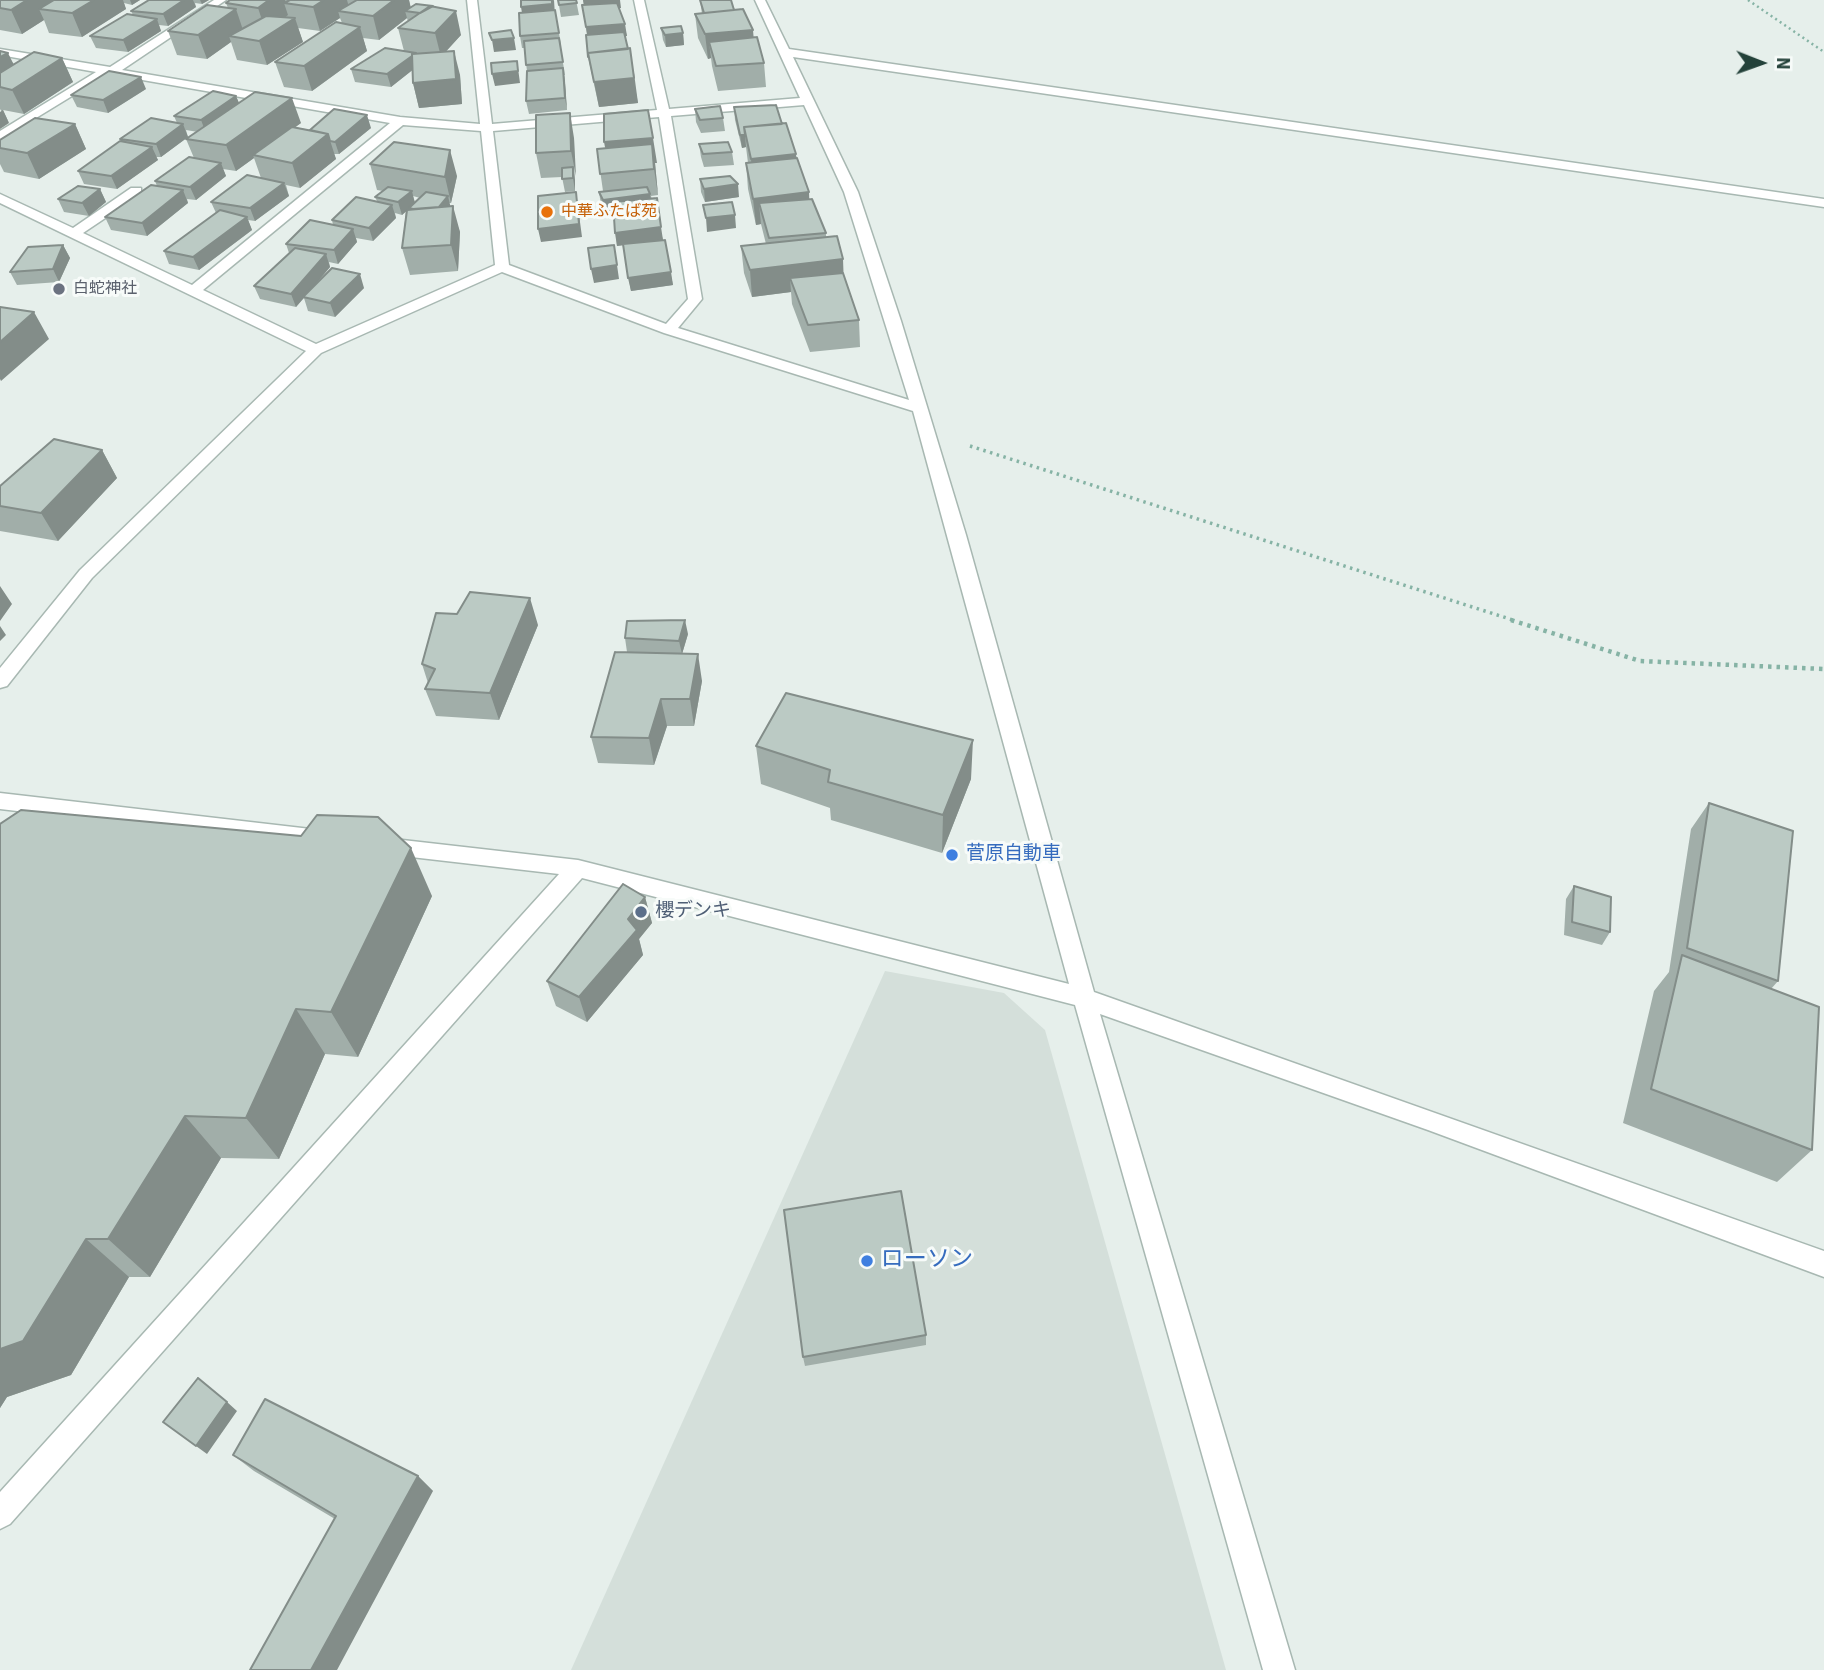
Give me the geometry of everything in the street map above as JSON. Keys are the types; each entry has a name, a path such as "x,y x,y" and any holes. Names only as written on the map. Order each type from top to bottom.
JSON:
{"street":[{"path":"0,136 110,71 221,0"},
{"path":"639,0 664,113 695,299 669,330"},
{"path":"760,0 851,192 927,432 1084,998 1279,1670"},
{"path":"468,1 502,267"},
{"path":"0,52 400,121 485,128 806,101"},
{"path":"784,52 1824,203"},
{"path":"193,291 400,121"},
{"path":"74,233 136,191"},
{"path":"0,198 316,350"},
{"path":"0,681 86,574 316,350 502,267 669,330 919,408"},
{"path":"0,801 578,868 1084,998 1441,1124 1824,1264"},
{"path":"0,1514 578,868"}],"path":[{"path":"1748,0 1824,52"},
{"path":"927,432 1640,661 1824,669"}],"shaded area":[{"path":"885,971 1004,993 1045,1030 1226,1670 571,1670"}],"building":[{"path":"0,0 27,0 11,10 0,8"},
{"path":"54,0 94,0 72,13 39,9"},
{"path":"149,0 184,0 163,14 131,11"},
{"path":"230,0 269,0 258,8 226,3"},
{"path":"290,0 324,0 313,7 284,3"},
{"path":"357,0 394,0 373,16 338,11"},
{"path":"521,0 552,0 552,4 521,7"},
{"path":"558,0 576,0 577,3 559,5"},
{"path":"700,0 731,0 734,10 704,13"},
{"path":"617,3 625,24 586,27 582,5"},
{"path":"416,4 433,6 420,13 405,11"},
{"path":"207,5 236,9 198,35 168,31"},
{"path":"430,6 456,11 435,33 398,28"},
{"path":"743,9 753,30 705,34 695,14"},
{"path":"555,10 559,33 520,36 519,13"},
{"path":"127,14 157,19 123,40 90,36"},
{"path":"266,16 295,18 259,41 229,36"},
{"path":"336,22 360,27 304,66 275,62"},
{"path":"681,26 683,33 665,35 661,28"},
{"path":"511,30 514,38 492,40 489,33"},
{"path":"624,32 628,49 588,53 588,57 586,35"},
{"path":"757,37 764,63 716,66 709,42"},
{"path":"559,38 563,62 526,65 524,41"},
{"path":"385,48 416,53 387,74 351,69"},
{"path":"630,48 634,78 594,82 588,53"},
{"path":"454,51 456,79 413,83 412,54"},
{"path":"34,52 62,58 12,90 0,87 0,73"},
{"path":"517,61 518,71 492,74 491,63"},
{"path":"563,68 565,98 526,101 527,71"},
{"path":"109,71 141,77 103,100 71,95"},
{"path":"213,91 236,96 201,120 174,116"},
{"path":"255,92 292,98 226,145 186,139"},
{"path":"776,105 782,124 744,127 745,135 740,135 734,107"},
{"path":"720,106 723,118 700,120 695,109"},
{"path":"334,109 367,115 335,142 330,141 328,134 310,130"},
{"path":"648,110 653,138 604,142 604,114"},
{"path":"570,113 571,151 536,153 536,115"},
{"path":"35,118 75,124 27,153 0,148 0,140"},
{"path":"151,118 183,124 156,144 120,139"},
{"path":"786,123 796,154 751,159 744,127"},
{"path":"292,127 328,134 292,163 253,155"},
{"path":"120,141 152,147 111,176 78,171"},
{"path":"394,142 450,150 445,177 370,164"},
{"path":"728,142 732,152 703,154 699,144"},
{"path":"652,144 654,169 600,174 597,149"},
{"path":"189,157 221,163 190,187 155,181"},
{"path":"797,158 809,192 753,199 746,163"},
{"path":"573,167 573,178 562,179 562,168"},
{"path":"247,175 284,183 250,208 211,202"},
{"path":"730,176 738,184 704,189 700,179"},
{"path":"151,185 183,190 142,223 105,217"},
{"path":"78,186 100,189 82,203 58,199"},
{"path":"388,187 412,191 398,202 375,197"},
{"path":"647,187 650,194 603,200 599,192"},
{"path":"426,192 448,196 439,207 409,208"},
{"path":"576,192 579,224 538,229 538,196"},
{"path":"356,197 392,205 369,228 332,220"},
{"path":"657,198 661,227 615,233 613,202"},
{"path":"812,199 826,233 769,238 759,203"},
{"path":"732,202 735,215 706,218 703,205"},
{"path":"453,206 451,245 402,248 407,210"},
{"path":"220,210 247,217 193,257 164,251"},
{"path":"310,220 353,229 334,250 286,244"},
{"path":"837,236 843,259 750,270 741,246"},
{"path":"665,240 671,272 628,278 623,244"},
{"path":"63,245 53,269 10,272 28,247"},
{"path":"614,245 617,265 591,269 588,248"},
{"path":"295,248 326,254 291,294 254,286"},
{"path":"332,268 360,274 330,303 303,297"},
{"path":"843,273 859,320 808,325 790,278"},
{"path":"0,307 34,312 0,342"},
{"path":"54,439 102,450 41,513 0,506 0,486"},
{"path":"470,592 530,598 490,693 425,689 435,669 422,664 436,613 457,614"},
{"path":"685,620 679,641 625,638 627,621"},
{"path":"615,652 698,654 690,699 661,699 649,738 591,737"},
{"path":"786,693 973,740 943,815 828,782 830,770 756,746"},
{"path":"1709,803 1793,831 1778,981 1687,948"},
{"path":"21,810 301,836 317,815 378,817 411,848 331,1012 296,1009 246,1118 185,1116 108,1239 86,1239 23,1341 0,1349 0,824"},
{"path":"623,884 645,897 628,919 637,930 579,997 547,981"},
{"path":"1574,886 1611,897 1610,932 1572,922"},
{"path":"1682,955 1819,1007 1812,1150 1651,1089"},
{"path":"901,1191 926,1335 803,1357 784,1210"},
{"path":"198,1378 227,1402 196,1446 163,1422"},
{"path":"265,1399 418,1476 311,1670 250,1670 336,1516 233,1455"}],"place":[{"name":"中華ふたば苑","path":"547,212"},
{"name":"白蛇神社","path":"59,289"},
{"name":"菅原自動車","path":"952,855"},
{"name":"櫻デンキ","path":"641,912"},
{"name":"ローソン","path":"867,1261"}]}
